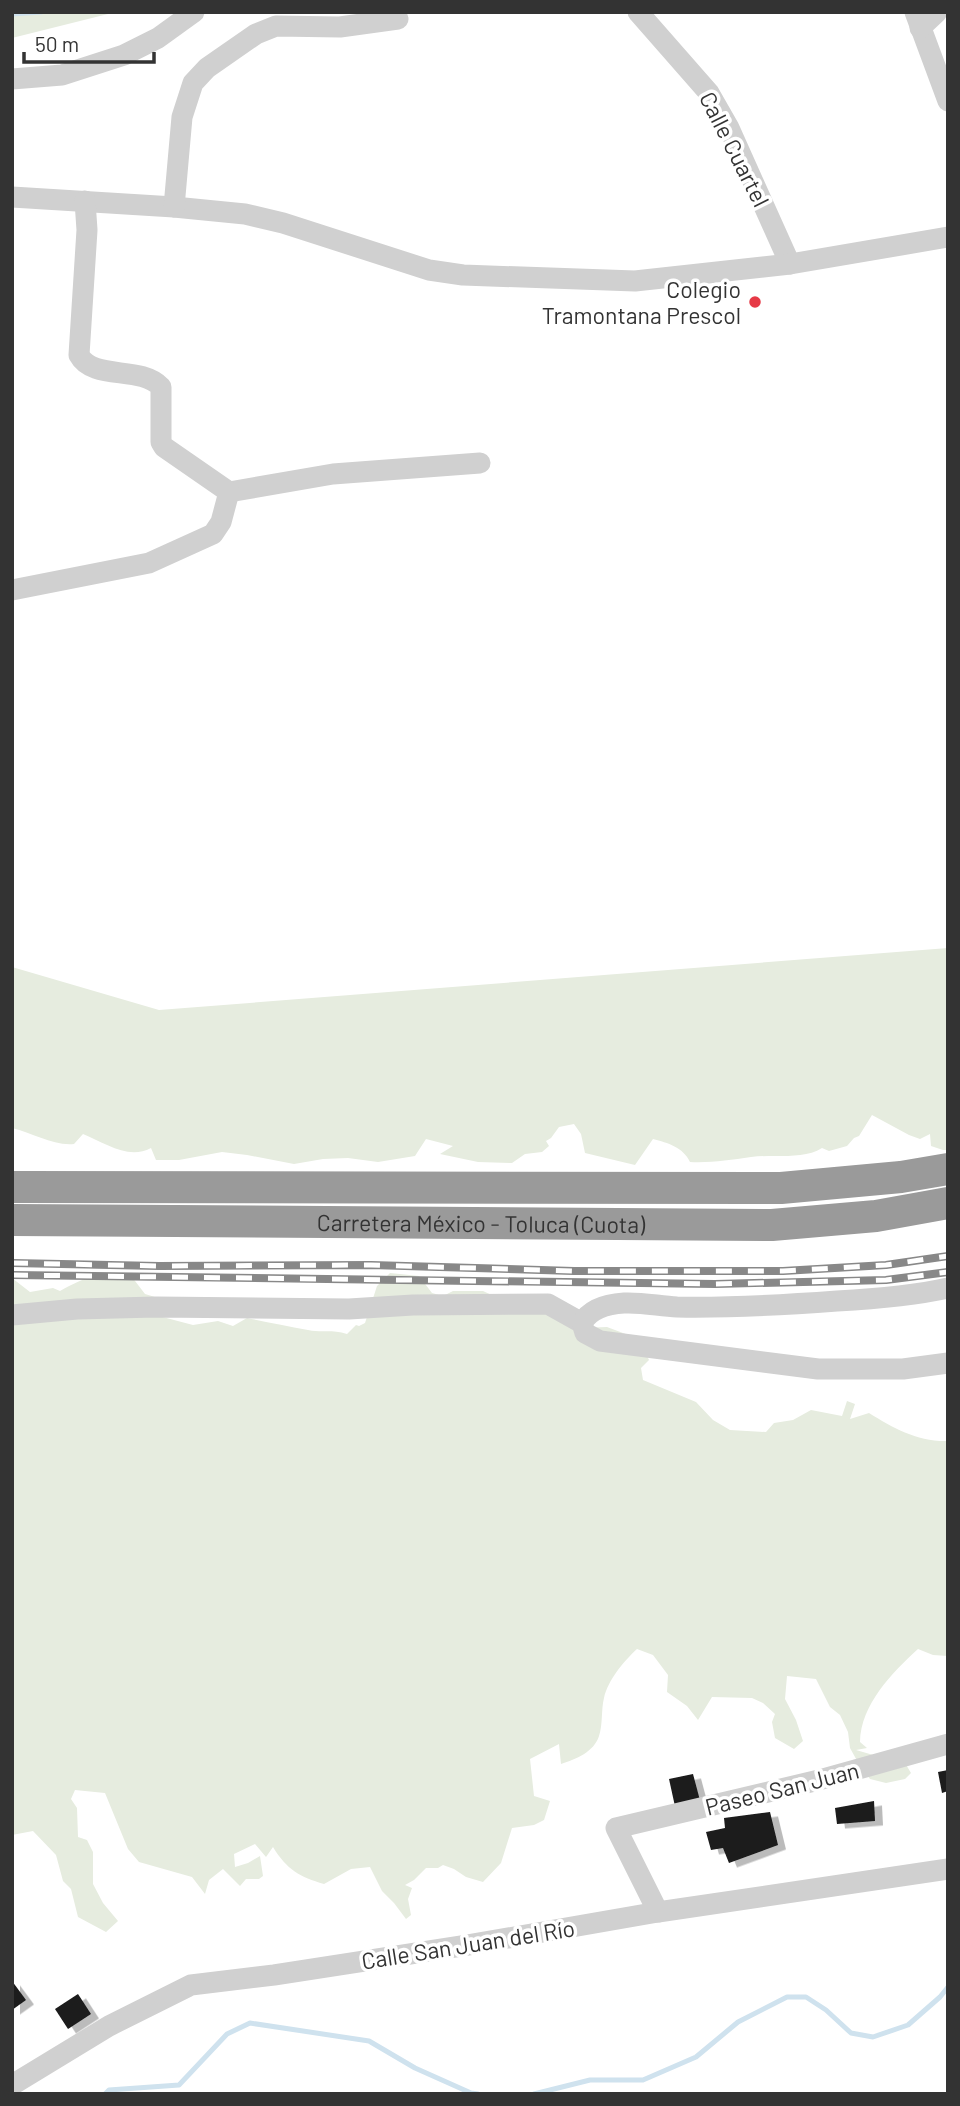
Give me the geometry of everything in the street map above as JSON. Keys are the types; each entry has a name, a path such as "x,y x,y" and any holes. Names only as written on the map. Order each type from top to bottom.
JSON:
{"highway":[{"name":"Carretera México - Toluca (Cuota)","path":"12,1187 781,1188 901,1177 948,1169"},
{"name":"Carretera México - Toluca (Cuota)","path":"12,1220 772,1225 876,1216 948,1203"}],"street":[{"path":"12,79 62,75 124,55 158,38 194,12"},
{"name":"Calle Cuartel","path":"638,12 709,93 729,128 790,264"},
{"path":"937,12 917,20 948,101"},
{"path":"174,207 182,117 193,83 207,68 256,34 275,26 340,27 398,19"},
{"path":"12,197 245,214 283,223 429,270 463,275 635,281 790,264 948,237"},
{"path":"85,201 87,230 79,355 84,363 94,368 154,380 160,387 161,442 164,447 229,492 333,474 480,463"},
{"path":"12,590 149,563 213,534 221,522 229,492"},
{"path":"582,1323 587,1314 623,1303 676,1307 777,1306 948,1288"},
{"path":"12,1315 77,1309 156,1307 349,1309 413,1305 548,1304 582,1323 585,1333 600,1341 818,1369 903,1369 948,1363"},
{"name":"Paseo San Juan","path":"658,1912 615,1828 819,1780 948,1744"},
{"name":"Calle San Juan del Río","path":"12,2085 109,2026 191,1985 274,1975 658,1912 948,1869"}],"shaded area":[{"path":"12,12 116,12 12,38"},
{"path":"948,948 948,1150 931,1146 930,1134 920,1139 872,1115 859,1136 847,1146 829,1151 822,1148 797,1155 690,1162 679,1149 653,1139 635,1165 585,1153 581,1134 574,1124 559,1127 546,1141 549,1146 542,1152 525,1154 512,1163 478,1162 440,1154 453,1146 426,1139 415,1156 378,1162 348,1158 294,1164 222,1152 179,1160 156,1160 151,1148 125,1151 83,1134 74,1144 58,1143 12,1128 12,967 159,1010"},
{"path":"390,1273 419,1276 432,1293 443,1296 453,1291 483,1291 524,1310 552,1314 581,1328 607,1327 639,1339 649,1360 641,1368 643,1380 696,1402 713,1420 730,1430 766,1432 774,1423 793,1420 811,1410 842,1416 847,1401 855,1404 850,1419 869,1413 916,1437 948,1441 948,1656 933,1655 918,1649 898,1668 880,1690 866,1715 860,1742 867,1748 856,1750 887,1759 902,1758 911,1773 905,1779 886,1783 870,1779 850,1748 848,1732 840,1715 830,1707 816,1679 787,1676 785,1699 803,1741 794,1749 775,1738 772,1722 775,1714 763,1703 752,1698 712,1697 698,1720 687,1706 667,1692 668,1675 653,1655 637,1649 609,1684 597,1742 589,1751 561,1764 559,1744 530,1759 534,1796 550,1801 544,1820 534,1825 512,1828 501,1863 483,1882 443,1865 426,1868 405,1885 412,1888 408,1899 411,1915 406,1919 382,1891 370,1867 351,1869 324,1884 295,1872 273,1847 266,1857 255,1844 234,1854 235,1867 260,1856 263,1876 259,1879 246,1879 240,1886 223,1869 209,1880 205,1894 192,1877 139,1862 128,1849 105,1793 75,1790 71,1799 77,1808 78,1837 87,1840 93,1852 93,1884 103,1903 118,1921 106,1932 78,1917 71,1889 63,1881 56,1855 33,1831 12,1835 12,1278 30,1292 53,1288 60,1291 94,1276 132,1277 145,1294 155,1297 155,1315 193,1325 218,1321 233,1326 247,1318 313,1331 347,1334 356,1325 365,1323 377,1286"}],"building":[{"path":"948,1770 948,1791 942,1793 938,1772"},
{"path":"693,1774 702,1808 676,1811 669,1779"},
{"path":"874,1801 875,1821 837,1824 835,1808"},
{"path":"770,1812 778,1845 729,1863 723,1848 711,1850 706,1832 725,1828 724,1818"},
{"path":"12,1981 26,2000 12,2010"},
{"path":"78,1994 91,2014 68,2029 55,2009"}],"waterway":[{"path":"12,14 41,12"},
{"path":"534,2094 590,2080 643,2080 696,2057 738,2022 787,1997 806,1997 826,2010 851,2033 873,2037 908,2025 948,1987"},
{"path":"105,2094 109,2090 179,2085 227,2034 250,2023 369,2041 415,2068 478,2094"}],"railway":[{"path":"12,1263 159,1266 371,1265 574,1271 783,1271 886,1265 948,1256"},
{"path":"12,1275 715,1284 886,1280 948,1272"}],"place":[{"name":"Colegio Tramontana Prescol","path":"755,302"}]}
